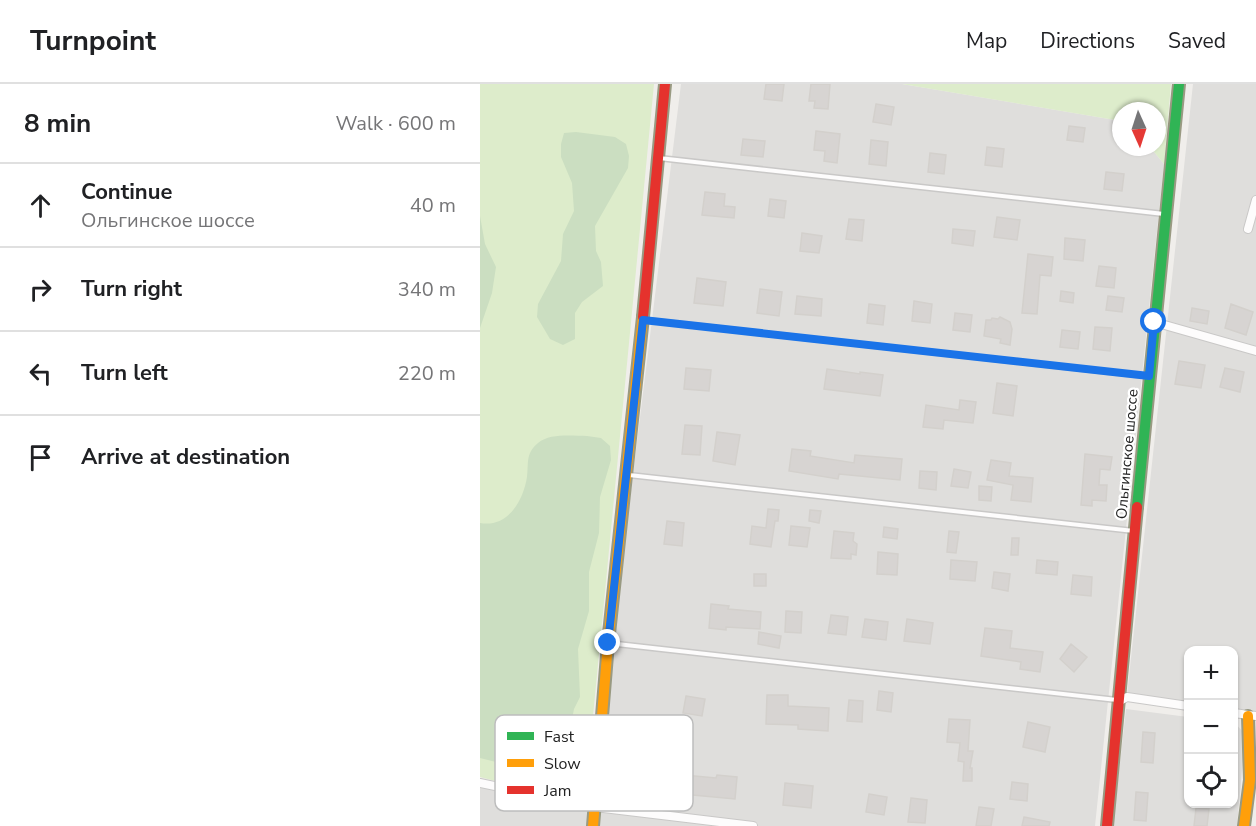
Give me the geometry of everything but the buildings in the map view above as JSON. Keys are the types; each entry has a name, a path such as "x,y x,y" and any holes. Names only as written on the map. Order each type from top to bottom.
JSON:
{"street":[{"path":"602,715 665,84"},
{"name":"Ольгинское шоссе","path":"1107,826 1154,322 1179,84"},
{"path":"1248,229 1256,200"},
{"path":"1154,322 1256,351"},
{"path":"1120,700 1128,697 1184,705"},
{"path":"1244,826 1253,781 1252,716"},
{"path":"480,783 495,786"},
{"path":"593,826 595,811"},
{"path":"620,811 694,823 753,826"}],"lane":[{"path":"659,158 1165,214"},
{"path":"643,320 1149,376"},
{"path":"625,475 1135,531"},
{"path":"608,643 1120,700"}],"shaded area":[{"path":"681,84 902,84 1112,119 1112,156 1157,156 1164,164 1095,826 480,826 480,781 495,785 495,811 693,811 693,715 603,715"},
{"path":"1193,84 1256,84 1256,712 1238,710 1238,646 1184,646 1184,702 1127,695"},
{"path":"1126,709 1184,716 1184,808 1238,808 1238,726 1243,732 1244,748 1237,826 1113,826"}],"green space":[{"path":"480,84 654,84 593,715 495,715 495,781 480,777"},
{"path":"902,84 1171,84 1166,141 1166,102 1112,102 1112,119"},
{"path":"576,132 615,137 626,144 629,156 628,168 595,226 596,251 601,262 603,286 582,302 575,313 575,339 563,345 550,339 537,317 538,304 561,261 563,234 574,211 572,183 561,157 561,144 564,133"},
{"path":"1157,156 1165,156 1164,164"},
{"path":"480,216 485,244 496,267 492,293 480,328"},
{"path":"555,436 601,438 610,446 611,460 600,497 599,533 589,572 589,611 578,649 580,697 573,715 495,715 495,762 480,758 480,523 498,521 512,511 525,486 529,455 538,443"}],"traffic: fast":[{"path":"1137,507 1179,84"}],"traffic: slow":[{"path":"602,715 643,317"},
{"path":"1244,826 1250,780 1248,716"},
{"path":"593,826 594,811"}],"traffic: jam":[{"path":"643,317 665,84"},
{"path":"1107,826 1137,507"}],"route":[{"path":"608,643 643,320 1149,376 1154,322"}]}
